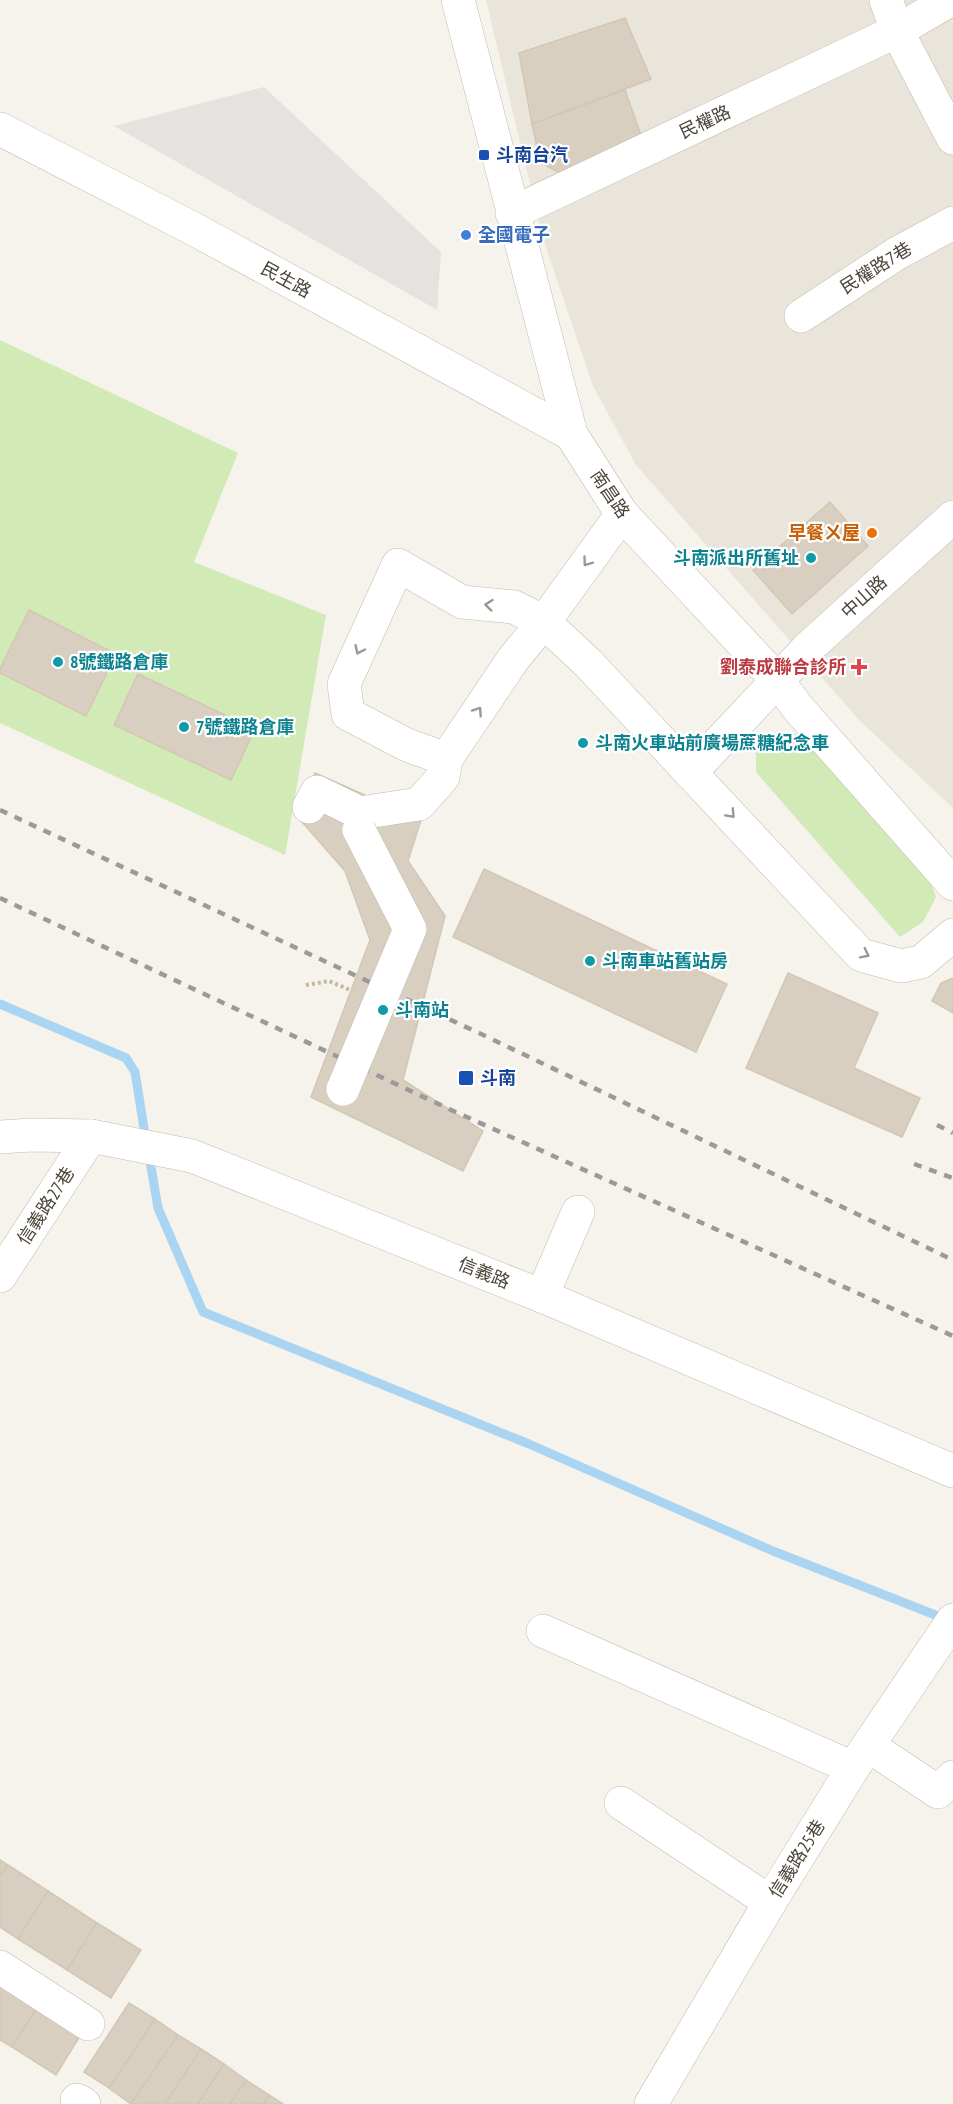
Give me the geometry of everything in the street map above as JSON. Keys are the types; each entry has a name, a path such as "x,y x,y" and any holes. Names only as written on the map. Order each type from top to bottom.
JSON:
{"street":[{"name":"南昌路","path":"458,0 571,434 622,514 778,681 798,708 953,884"},
{"path":"886,0 897,31 953,138"},
{"name":"民權路","path":"512,213 897,31 950,0"},
{"name":"民生路","path":"5,142 192,228 571,434"},
{"name":"民權路7巷","path":"801,316 896,254 953,223"},
{"path":"309,807 317,792 360,813 419,804 443,777 446,759 513,658 544,622 622,514"},
{"name":"中山路","path":"690,772 808,648 953,516"},
{"path":"446,759 407,745 348,714 344,684 398,565 462,602 513,608 544,622 588,663 861,955 902,966 921,962 953,935"},
{"path":"343,1089 410,929 359,830"},
{"name":"信義路","path":"0,1137 92,1136 192,1156 542,1296 953,1472"},
{"name":"信義路27巷","path":"0,1276 92,1136"},
{"path":"542,1296 578,1212"},
{"name":"信義路25巷","path":"651,2104 770,1902 861,1757 953,1620"},
{"path":"543,1631 861,1757 938,1792 953,1777"},
{"path":"621,1803 770,1902"},
{"path":"0,1967 88,2024"}],"path":[{"path":"306,985 329,981 380,1002"}],"shaded area":[{"path":"486,0 953,0 953,808 859,720 636,465 593,386 544,242"},
{"path":"264,87 441,252 437,310 114,126"}],"green space":[{"path":"0,340 238,453 194,562 326,615 285,855 0,723"},
{"path":"803,732 931,883 936,897 923,922 900,937 756,772 756,753 772,739"}],"building":[{"path":"625,18 651,79 532,124 519,53"},
{"path":"625,90 642,138 563,175 540,162 532,124"},
{"name":"斗南派出所舊址","path":"830,502 868,546 792,614 753,570"},
{"name":"8號鐵路倉庫","path":"29,610 116,654 86,716 0,673"},
{"name":"7號鐵路倉庫","path":"138,674 255,729 231,780 114,725"},
{"name":"斗南站","path":"315,773 421,820 408,861 445,916 403,1080 483,1131 463,1171 311,1097 370,940 345,871 294,813"},
{"name":"斗南車站舊站房","path":"484,869 727,984 696,1052 453,937"},
{"path":"788,973 878,1013 854,1068 920,1098 902,1137 746,1068"},
{"path":"953,978 953,1013 932,1001 941,983"},
{"path":"0,1860 8,1865 0,1877"},
{"path":"8,1865 48,1891 18,1939 0,1927 0,1877"},
{"path":"48,1891 97,1923 67,1970 18,1939"},
{"path":"97,1923 141,1950 111,1998 67,1970"},
{"path":"0,1974 42,2000 12,2047 0,2040"},
{"path":"42,2000 85,2028 56,2075 12,2047"},
{"path":"129,2003 155,2019 109,2088 84,2072"},
{"path":"155,2019 178,2035 131,2104 109,2088"},
{"path":"178,2035 201,2049 165,2104 131,2104"},
{"path":"201,2049 224,2064 198,2104 165,2104"},
{"path":"224,2064 246,2080 230,2104 198,2104"},
{"path":"246,2080 269,2095 264,2104 230,2104"},
{"path":"269,2095 283,2104 264,2104"}],"waterway":[{"path":"0,1004 126,1058 135,1072 146,1141"},
{"path":"149,1155 158,1208 203,1312 529,1444 773,1551 948,1620"}],"railway":[{"path":"0,810 479,1033 953,1260"},
{"path":"0,898 449,1109 953,1336"},
{"path":"937,1125 953,1133"},
{"path":"914,1164 953,1178"}],"place":[{"name":"斗南台汽","path":"484,155"},
{"name":"全國電子","path":"466,235"},
{"name":"早餐ㄨ屋","path":"872,533"},
{"name":"斗南派出所舊址","path":"811,558"},
{"name":"8號鐵路倉庫","path":"58,662"},
{"name":"劉泰成聯合診所","path":"859,667"},
{"name":"7號鐵路倉庫","path":"184,727"},
{"name":"斗南火車站前廣場蔗糖紀念車","path":"583,743"},
{"name":"斗南車站舊站房","path":"590,961"},
{"name":"斗南站","path":"383,1010"},
{"name":"斗南","path":"466,1078"}]}
